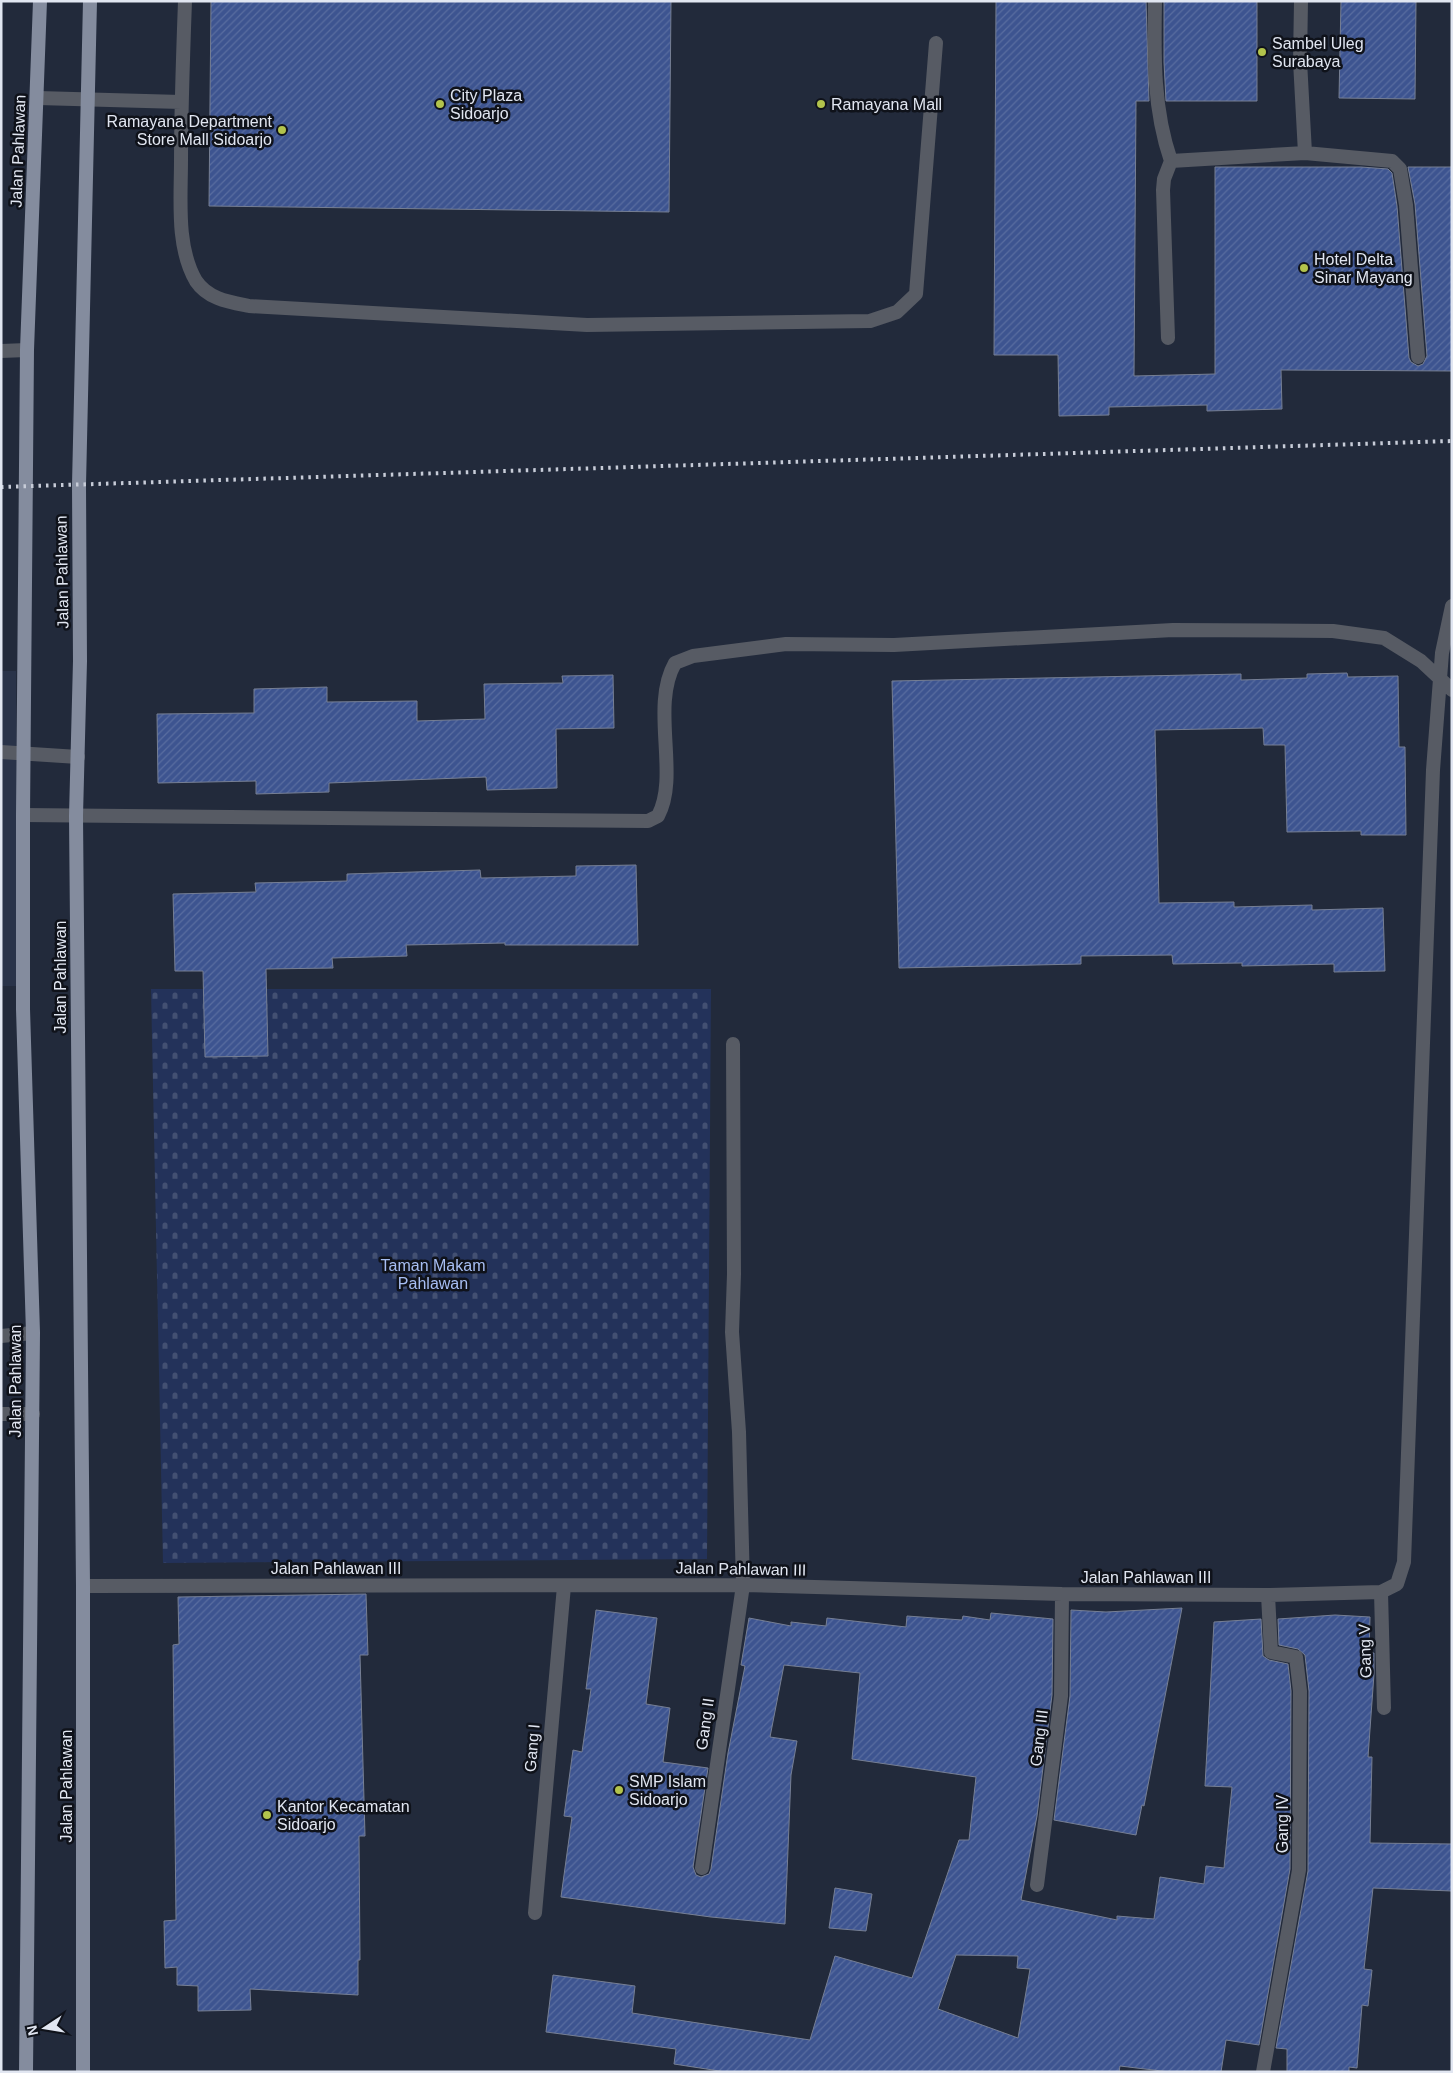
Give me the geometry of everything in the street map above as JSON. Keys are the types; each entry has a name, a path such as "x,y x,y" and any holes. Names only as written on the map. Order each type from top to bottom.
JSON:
{"main road":[{"name":"Jalan Pahlawan","path":"26,2072 33,1333 23,1009 23,815 27,350 38,98 40,1"},
{"name":"Jalan Pahlawan","path":"83,2072 83,1586 76,816 80,661 79,485 90,1"}],"street":[{"path":"185,1 181,102 181,213 187,259 197,282 217,300 249,306 587,325 870,322 897,312 916,294 936,43"},
{"path":"1155,1 1154,85 1163,138 1171,161 1164,179 1163,190 1168,338"},
{"path":"1301,1 1300,61 1305,153"},
{"path":"38,98 89,101 181,102"},
{"path":"1171,161 1305,153 1392,161 1400,169 1406,205 1418,357"},
{"path":"1,351 27,350"},
{"path":"1440,676 1442,653 1451,611"},
{"path":"23,815 648,821 658,816 664,800 665,702 668,674 675,663 693,656 786,644 894,645 1173,630 1333,631 1384,638 1422,661 1440,676 1452,690"},
{"name":"Jalan Pahlawan III","path":"83,1586 743,1585 1062,1594 1268,1595 1381,1592 1397,1584 1404,1562 1433,770 1440,700 1440,676"},
{"path":"1,752 78,757"},
{"name":"Gang II","path":"702,1868 743,1585 739,1432 732,1332 734,1274 733,1044"},
{"path":"1,1336 33,1333"},
{"path":"1,1414 33,1414"},
{"name":"Gang I","path":"535,1913 564,1586"},
{"name":"Gang V","path":"1381,1592 1384,1708"},
{"name":"Gang III","path":"1037,1885 1062,1696 1062,1594"},
{"name":"Gang IV","path":"1263,2072 1299,1870 1300,1691 1296,1657 1271,1652 1268,1595"}],"shaded area":[{"path":"1,671 16,671 18,986 1,986"}],"green space":[{"name":"Taman Makam Pahlawan","path":"151,989 711,989 707,1559 163,1563"}],"building":[{"name":"City Plaza Sidoarjo","path":"211,1 671,1 669,212 209,206"},
{"path":"996,1 1146,1 1149,101 1136,101 1134,376 1215,374 1215,167 1361,167 1388,169 1392,173 1397,206 1409,358 1411,362 1418,366 1423,364 1427,356 1415,204 1408,167 1452,167 1452,371 1281,370 1282,409 1207,411 1207,405 1109,407 1109,415 1059,416 1058,355 994,355"},
{"path":"1164,1 1257,1 1257,101 1166,101"},
{"path":"1341,1 1416,1 1415,99 1339,98"},
{"path":"1347,673 1348,677 1398,676 1399,747 1405,747 1406,835 1361,835 1361,831 1287,832 1285,745 1264,745 1263,728 1155,730 1159,903 1234,902 1234,907 1312,905 1312,910 1383,908 1385,971 1334,972 1334,964 1242,966 1242,963 1173,964 1172,955 1081,956 1081,964 899,968 892,681 1241,674 1241,680 1307,678 1307,674"},
{"path":"613,675 614,728 556,729 557,788 487,790 486,777 329,783 329,792 256,794 256,781 158,783 157,714 254,713 254,689 327,687 327,702 417,701 417,721 485,719 484,684 563,683 562,676"},
{"path":"636,865 638,945 505,945 505,943 406,945 407,956 332,958 333,968 266,969 268,1056 205,1057 203,971 175,971 173,894 256,892 255,883 347,881 347,874 480,870 481,878 576,876 576,866"},
{"name":"Kantor Kecamatan Sidoarjo","path":"366,1594 368,1655 360,1655 365,1836 359,1836 360,1960 358,1960 358,1995 250,1989 251,2010 198,2011 198,1986 177,1985 177,1967 165,1968 164,1921 176,1920 173,1645 179,1644 178,1597"},
{"path":"1182,1608 1144,1806 1142,1805 1136,1835 1054,1820 1070,1696 1071,1610 1106,1612"},
{"path":"596,1610 657,1618 646,1704 670,1708 663,1762 708,1768 693,1867 696,1875 701,1877 709,1874 711,1869 728,1753 745,1666 741,1665 749,1618 791,1626 791,1622 826,1626 827,1618 906,1627 907,1616 962,1620 963,1616 990,1620 991,1613 1053,1619 1052,1695 1037,1816 1021,1900 1117,1920 1117,1916 1154,1919 1160,1877 1204,1884 1206,1866 1224,1868 1232,1787 1205,1786 1214,1622 1261,1619 1263,1656 1269,1660 1288,1664 1291,1691 1290,1869 1259,2045 1226,2040 1221,2072 1170,2072 1120,2066 1119,2072 726,2072 674,2064 676,2049 546,2032 553,1975 635,1986 632,2013 810,2040 835,1956 912,1978 959,1840 969,1840 976,1777 852,1759 860,1673 784,1665 770,1737 797,1741 791,1775 785,1924 711,1917 561,1897 572,1817 564,1816 573,1750 582,1752 591,1689 586,1689","holes":["956,1955 1018,1956 1017,1968 1030,1969 1018,2038 938,2009"]},
{"path":"1335,1615 1370,1617 1369,1653 1374,1653 1374,1674 1368,1757 1372,1757 1370,1843 1452,1844 1452,1891 1373,1888 1364,1969 1372,1970 1368,2006 1362,2005 1357,2068 1349,2067 1349,2072 1287,2072 1287,2049 1276,2048 1308,1871 1309,1691 1305,1655 1298,1649 1279,1645 1278,1619"},
{"path":"835,1888 872,1894 866,1931 829,1928"}],"railway":[{"path":"1,487 1452,441"}],"place":[{"name":"Sambel Uleg Surabaya","path":"1262,52"},
{"name":"City Plaza Sidoarjo","path":"440,104"},
{"name":"Ramayana Mall","path":"821,104"},
{"name":"Ramayana Department Store Mall Sidoarjo","path":"282,130"},
{"name":"Hotel Delta Sinar Mayang","path":"1304,268"},
{"name":"SMP Islam Sidoarjo","path":"619,1790"},
{"name":"Kantor Kecamatan Sidoarjo","path":"267,1815"}]}
